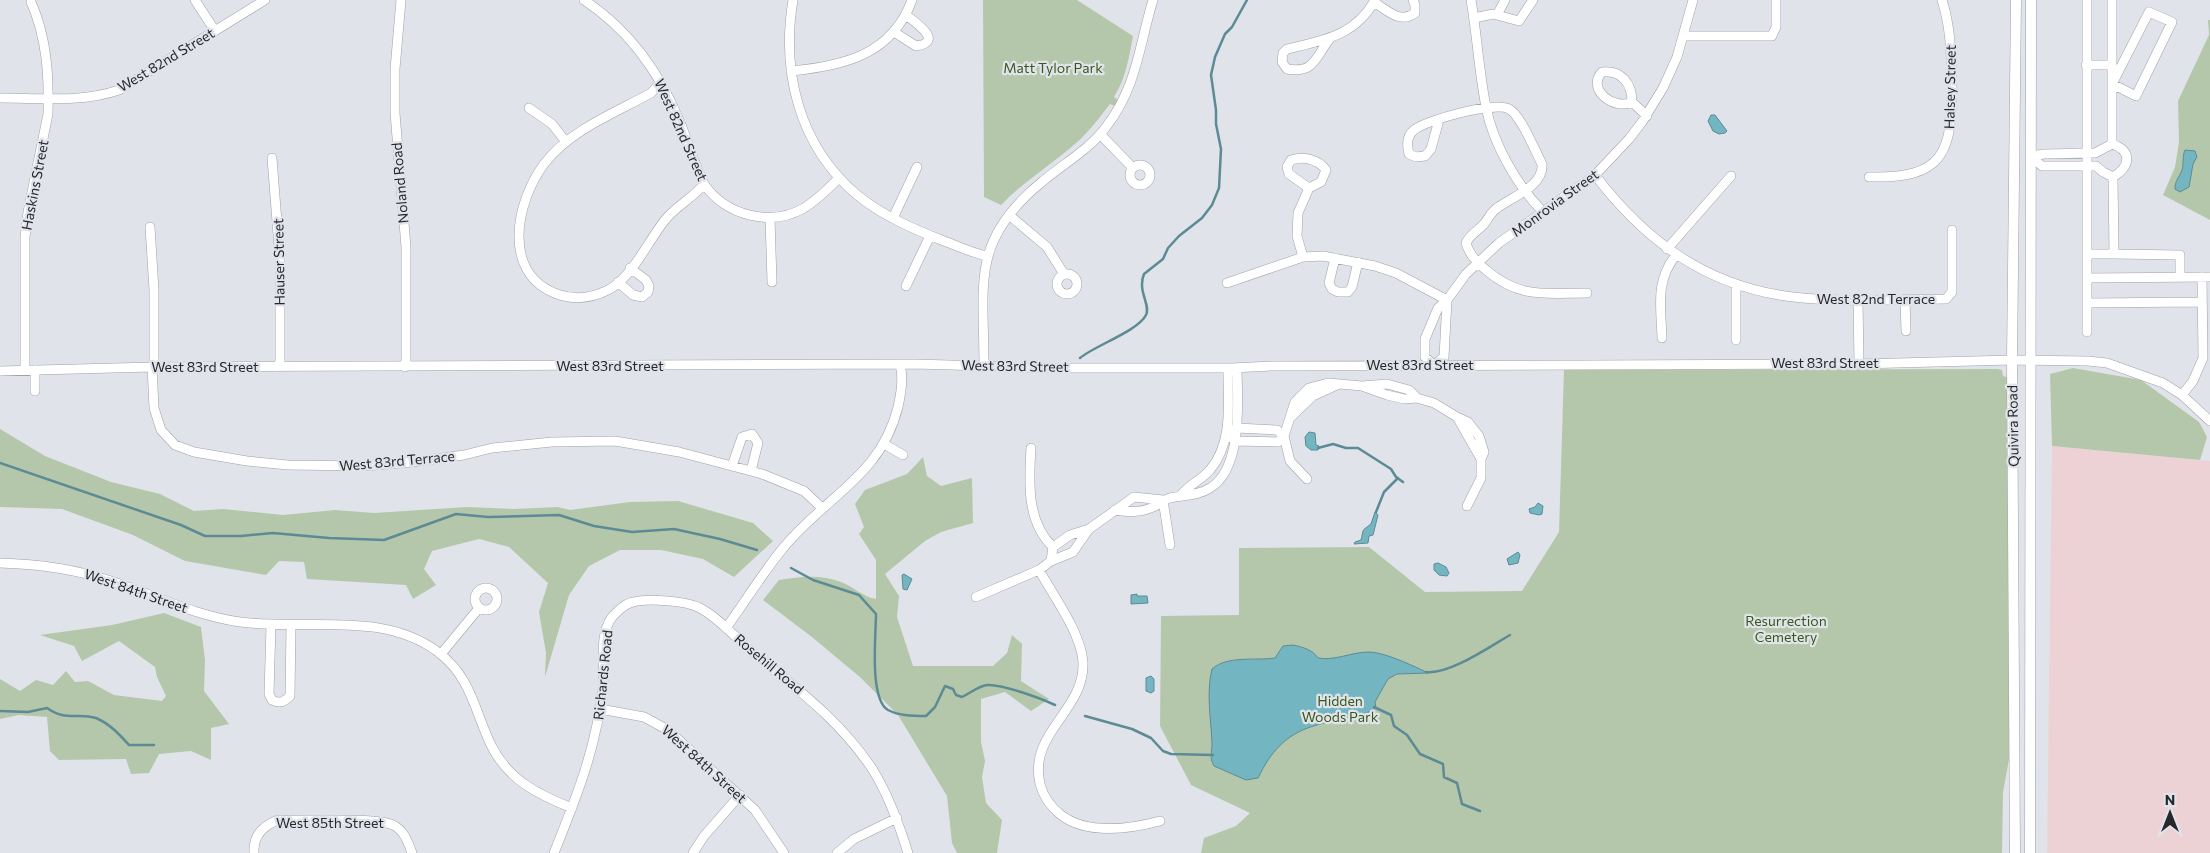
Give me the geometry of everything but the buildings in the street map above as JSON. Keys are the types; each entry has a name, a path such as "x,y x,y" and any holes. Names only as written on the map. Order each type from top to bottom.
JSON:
{"main road":[{"name":"Quivira Road","path":"2015,853 2016,711 2012,360 2016,0"},
{"name":"Quivira Road","path":"2030,853 2031,0"},
{"path":"2016,75 2021,79 2022,146 2027,156 2031,156"},
{"path":"2016,711 2031,711"}],"street":[{"path":"195,0 215,31"},
{"name":"West 82nd Street","path":"0,98 49,99 94,97 120,90 265,0"},
{"name":"Noland Road","path":"401,0 395,69 394,113 406,264 406,360 404,367"},
{"name":"West 82nd Street","path":"584,0 598,10 632,42 648,63 680,122 704,184 709,191 729,207 748,215 770,218 784,216 802,209 840,178"},
{"path":"793,0 788,40 791,71 797,103 817,148 840,178 867,202 893,218 930,236 987,256"},
{"path":"791,71 843,64 855,60 876,48 894,32 906,15 912,0"},
{"path":"984,366 983,278 987,256 996,233 1024,196 1101,134 1117,113 1132,83 1153,0"},
{"path":"1329,40 1316,62 1308,67 1296,71 1287,69 1282,62 1282,53 1287,48 1329,40 1352,27 1375,1 1400,18 1408,18 1414,13 1416,5 1413,0"},
{"path":"1471,0 1486,108 1500,148 1525,189 1542,211"},
{"path":"1497,15 1505,0"},
{"path":"1474,18 1484,15 1497,15 1509,20 1519,21 1533,0"},
{"name":"Monrovia Street","path":"1434,365 1425,357 1426,339 1438,308 1447,300 1460,281 1477,262 1542,211 1595,175 1629,139 1647,116 1666,82 1684,36 1693,0"},
{"path":"1684,36 1772,36 1776,27 1776,0"},
{"name":"Halsey Street","path":"1869,177 1896,178 1920,171 1933,162 1948,142 1952,118 1951,48 1950,29 1942,0"},
{"path":"2087,0 2087,332"},
{"path":"2112,0 2112,144"},
{"name":"Haskins Street","path":"30,2 44,42 49,99 48,114 28,212 25,238 30,370 35,391"},
{"path":"2149,12 2172,22 2136,96 2112,84 2149,12"},
{"path":"894,32 916,46 923,45 927,41 928,36 925,30 906,15"},
{"path":"2086,65 2112,65"},
{"path":"660,83 651,93 566,142 544,164 533,182 521,216 520,250 532,286 563,296 580,298 601,293 618,282 666,219 704,184"},
{"path":"1632,102 1647,116"},
{"path":"1439,120 1432,149 1426,156 1416,157 1409,154 1407,147 1409,136 1414,130 1439,120 1486,108 1505,107 1516,114 1542,164 1543,171 1539,177 1494,210 1485,223 1469,236 1466,243 1468,250 1477,262 1498,281 1517,290 1587,293"},
{"path":"528,108 552,124 566,142"},
{"path":"1101,134 1134,168"},
{"path":"2031,156 2095,153 2112,144"},
{"path":"2112,144 2125,152 2127,160 2125,168 2113,177"},
{"path":"2031,156 2042,166 2096,166 2113,177"},
{"name":"Hauser Street","path":"272,158 280,260 280,360 278,367"},
{"path":"893,218 917,167"},
{"name":"West 82nd Terrace","path":"1595,175 1638,224 1676,256 1736,285 1768,294 1795,298 1858,300 1946,299 1952,292 1952,230"},
{"path":"1667,249 1731,176"},
{"path":"2113,177 2114,254"},
{"path":"1303,257 1298,242 1296,224 1298,213 1309,188"},
{"path":"1009,215 1047,247 1064,274"},
{"path":"770,218 772,282"},
{"name":"West 83rd Terrace","path":"150,227 154,290 154,362 152,367 154,375 154,408 161,430 170,441 185,450 220,457 301,466 365,466 439,459 492,448 580,440 615,441 654,447 750,471 804,491 822,508"},
{"path":"906,286 930,236"},
{"path":"2087,254 2180,255 2180,277"},
{"path":"1662,338 1661,284 1663,274 1676,256"},
{"path":"1227,283 1303,257 1335,258 1358,262 1396,273 1447,300 1444,357 1434,365"},
{"path":"1335,258 1329,283 1332,289 1338,292 1348,292 1352,286 1358,262"},
{"path":"618,282 633,295 642,297 648,292 649,286 646,280 630,268"},
{"path":"2087,278 2206,277 2202,302 2203,358 2193,381 2182,395"},
{"path":"1736,285 1736,340"},
{"path":"1906,299 1906,331"},
{"path":"1858,300 1859,364"},
{"path":"2087,303 2202,302"},
{"path":"2031,361 2107,363 2163,383 2182,395 2210,421"},
{"name":"West 83rd Street","path":"0,371 152,367 900,365 1232,368 2031,361"},
{"name":"Rosehill Road","path":"900,365 902,373 900,401 895,419 884,444 860,476 822,508 785,546 726,628 830,717 855,746 873,771 897,818 908,853"},
{"path":"1115,510 1142,511 1163,500 1195,495 1212,488 1222,477 1229,463 1237,428 1238,372 1232,368 1228,373 1227,433 1224,444 1212,468 1181,496"},
{"path":"1227,433 1235,441 1278,442 1284,436 1291,417 1313,396 1337,385 1362,386 1387,395 1404,399 1417,398 1434,403 1457,417 1481,459 1481,478 1466,506"},
{"path":"1227,433 1237,428 1277,430 1284,436 1290,461 1307,479"},
{"path":"732,466 742,437 752,434 758,443 750,471"},
{"path":"884,444 904,455"},
{"path":"1031,448 1029,478 1031,502 1040,528 1053,546 1051,561"},
{"path":"976,597 1039,570 1051,561 1074,552 1090,529 1134,497 1163,500"},
{"path":"1163,500 1170,545"},
{"path":"1053,546 1070,535 1090,529"},
{"name":"West 84th Street","path":"0,563 59,568 90,574 205,614 239,622 291,626 385,628 419,639 441,654 454,666 469,688 489,740 502,763 528,787 544,797 572,808"},
{"path":"1039,570 1078,641 1083,661 1078,692 1045,741 1038,761 1038,775 1041,788 1056,811 1079,825 1092,827 1133,827 1160,821"},
{"name":"Richards Road","path":"554,853 592,753 600,709 605,633 608,622 616,612 633,602 646,601 689,604 700,608 726,628"},
{"path":"441,654 480,608"},
{"path":"271,625 269,694 272,700 277,703 285,702 290,696 291,626"},
{"name":"West 84th Street","path":"600,709 644,717 658,722 755,810 784,853"},
{"path":"693,853 704,836 740,795"},
{"path":"837,853 854,839 897,818"},
{"name":"West 85th Street","path":"254,853 254,844 258,833 266,824 278,820 377,820 393,824 403,833 412,853"}],"shaded area":[{"path":"2052,446 2210,461 2210,853 2047,853"}],"green space":[{"name":"Matt Tylor Park","path":"983,0 1077,0 1133,36 1124,75 1114,97 1118,100 1115,106 1110,104 1094,125 1066,152 1018,189 1001,205 984,197"},
{"path":"2208,20 2210,20 2210,220 2163,195 2175,167 2179,142 2178,101 2209,35"},
{"path":"2073,368 2141,380 2199,422 2207,437 2200,460 2052,446 2050,374"},
{"name":"Resurrection Cemetery","path":"1564,370 2002,370 2003,376 2009,378 2010,754 2003,792 2002,853 1201,853 1204,838 1236,826 1250,813 1191,785 1160,726 1161,616 1239,615 1239,548 1369,547 1425,592 1522,591 1559,532"},
{"path":"0,429 45,456 111,482 160,494 194,511 223,509 283,515 335,510 374,513 467,507 514,509 558,507 570,510 630,502 678,501 753,523 773,541 734,577 703,559 661,550 620,550 589,566 569,595 545,677 546,653 539,612 548,583 509,547 479,539 432,551 424,569 436,585 413,599 406,585 307,579 304,562 279,561 266,575 185,561 133,535 62,509 0,507"},
{"path":"923,457 927,476 941,486 972,478 973,523 941,532 925,541 885,574 899,596 897,617 913,666 993,666 1007,653 1012,635 1022,644 1021,681 1049,699 1031,711 1005,692 981,699 981,742 985,761 982,777 986,803 1002,820 997,853 957,853 952,843 947,796 898,715 861,678 812,637 763,600 779,580 810,577 833,579 876,599 876,560 859,534 864,527 855,504 865,490 907,474"},
{"path":"164,613 201,627 205,660 204,691 229,724 211,728 211,760 191,751 159,754 149,773 131,774 126,759 59,760 50,751 47,717 19,715 0,719 0,679 20,691 36,680 53,685 66,671 75,682 88,681 114,695 162,701 166,696 157,677 155,667 119,641 82,661 74,646 40,635 112,625"}],"water":[{"path":"1711,115 1715,115 1727,131 1725,133 1719,134 1713,131 1708,121"},
{"path":"2185,150 2195,151 2197,157 2193,164 2189,187 2180,192 2175,189 2175,186 2182,170"},
{"path":"1309,432 1315,433 1316,445 1319,446 1318,450 1311,450 1306,446 1305,437"},
{"path":"1538,503 1543,506 1542,514 1530,513 1529,509 1535,507"},
{"path":"1375,512 1378,515 1373,535 1369,536 1368,543 1354,544 1361,540 1363,531 1371,524"},
{"path":"1518,552 1520,555 1518,563 1509,565 1507,559"},
{"path":"1438,563 1446,567 1449,573 1447,576 1439,575 1434,570 1434,564"},
{"path":"904,574 912,579 907,590 903,589 902,575"},
{"path":"1137,594 1137,596 1147,596 1148,603 1131,604 1131,595"},
{"path":"1293,645 1307,649 1318,658 1325,659 1362,652 1383,654 1428,673 1397,674 1388,679 1375,702 1376,708 1369,712 1318,725 1291,736 1279,746 1268,760 1258,778 1246,780 1214,766 1211,757 1209,697 1212,669 1234,660 1275,658 1283,646"},
{"path":"1151,676 1154,679 1154,691 1151,693 1146,691 1146,678"}],"waterway":[{"path":"1080,358 1141,321 1147,311 1142,286 1144,274 1163,259 1168,248 1179,236 1202,218 1212,205 1219,188 1221,149 1216,124 1211,75 1215,57 1225,34 1232,27 1247,0"},
{"path":"1318,448 1333,444 1346,448 1358,448 1391,469 1396,477 1403,482"},
{"path":"0,463 181,525 205,536 241,536 273,533 384,540 456,514 488,517 559,515 594,526 632,532 674,529 720,539 757,550"},
{"path":"1376,512 1384,492 1398,478"},
{"path":"791,568 813,580 859,595 876,614 876,680 882,704 888,710 902,715 926,716 935,707 945,686 953,689 956,695 962,697 981,687 994,685 1021,692 1055,705"},
{"path":"1426,672 1435,672 1457,665 1510,635"},
{"path":"1374,707 1391,715 1394,726 1407,735 1420,754 1443,764 1444,777 1457,783 1462,804 1480,811"},
{"path":"0,711 28,712 47,708 60,715 89,716 101,720 110,726 129,745 154,745"},
{"path":"1085,716 1132,729 1151,738 1163,751 1171,754 1213,755"}],"park label":[{"name":"Hidden Woods Park","path":"1340,710"}]}
